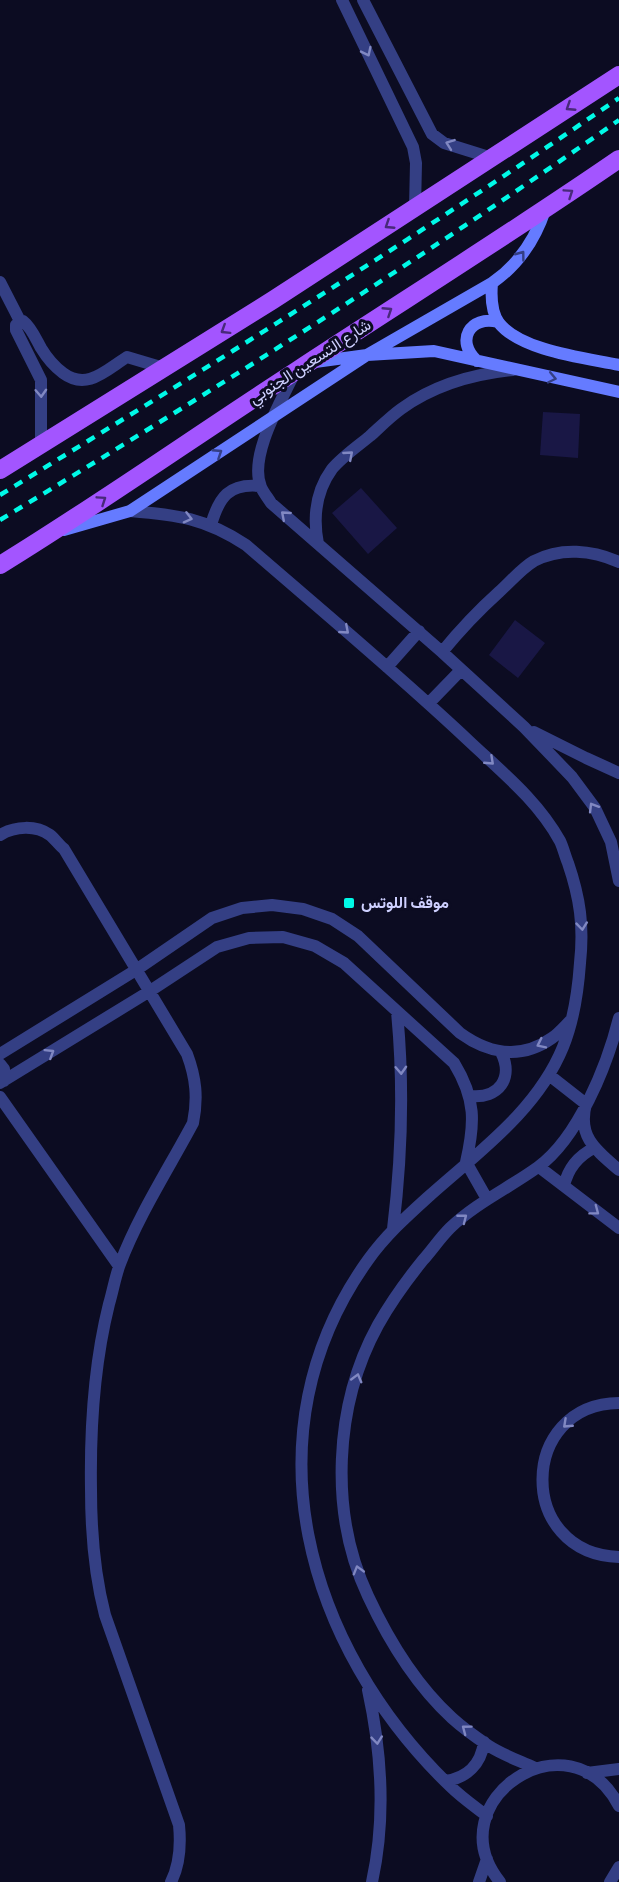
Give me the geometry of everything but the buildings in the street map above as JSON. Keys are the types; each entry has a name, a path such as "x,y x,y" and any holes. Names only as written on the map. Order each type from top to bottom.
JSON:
{"main road":[{"path":"0,470 273,300 619,75"},
{"name":"شارع التسعين الجنوبي","path":"0,565 54,532 302,367 545,210 619,159"}],"street":[{"path":"342,0 410,138 416,163 415,208"},
{"path":"363,0 432,134 444,143 492,158"},
{"path":"54,532 130,511 367,355 492,283 503,275 524,252 545,210"},
{"path":"0,282 20,321 27,324 43,352 57,368 72,380 81,381 92,378 127,357 164,368"},
{"path":"492,283 491,299 498,322"},
{"path":"477,361 470,354 466,345 467,336 471,327 479,321 489,320 498,322 516,336 544,349 619,365"},
{"path":"20,321 16,325 16,330 41,380 42,444"},
{"path":"619,392 434,351 367,355 302,367 274,417 260,455 258,471 260,486 271,503 419,631 524,727 572,777 595,808 615,845 619,881"},
{"path":"318,544 316,508 322,487 333,468 400,410 431,392 473,376 516,370"},
{"path":"211,525 215,510 222,498 233,489 246,484 260,486"},
{"path":"130,511 173,514 192,518 211,525 246,545 429,703 533,801 561,842 577,887 583,934 579,985 573,1018 563,1048 549,1075 532,1100 509,1125 393,1229 368,1260 346,1295 328,1331 309,1396 302,1438 301,1479 305,1521 313,1562 345,1645 366,1683 422,1756 445,1781 487,1816"},
{"path":"442,652 483,607 533,561 569,551 588,552 619,562"},
{"path":"387,667 419,631"},
{"path":"429,703 461,670"},
{"path":"524,727 619,773"},
{"path":"0,835 9,829 30,827 49,834 63,849 187,1054 196,1088 193,1123 130,1239 119,1266 104,1326 94,1388 90,1449 91,1537 98,1588 105,1615 180,1825 179,1861 171,1882"},
{"path":"0,1054 136,970 212,918 242,908 272,905 303,909 332,919 358,936 460,1033 487,1049 501,1052 528,1050 552,1038 573,1018"},
{"path":"2,1082 217,947 249,938 283,937 315,946 344,963 454,1063 464,1079 474,1116 466,1162 487,1199"},
{"path":"393,1229 402,1120 402,1075 397,1012"},
{"path":"535,1768 491,1747 452,1719 420,1683 380,1620 361,1581 349,1539 343,1496 343,1452 348,1409 360,1367 377,1327 399,1290 450,1228 487,1199 538,1167 560,1147 586,1104 612,1046 619,1018"},
{"path":"470,1096 490,1095 504,1081 506,1061 501,1052"},
{"path":"0,1064 4,1070 2,1082"},
{"path":"549,1075 586,1104"},
{"path":"0,1097 119,1266"},
{"path":"586,1104 584,1126 589,1141 619,1170"},
{"path":"564,1186 574,1163 594,1148"},
{"path":"538,1167 619,1228"},
{"path":"618,1402 596,1406 577,1415 561,1428 550,1445 543,1465 542,1485 546,1506 555,1524 569,1540 587,1551 619,1557"},
{"path":"366,1683 376,1727 381,1772 381,1818 372,1882"},
{"path":"445,1781 462,1777 475,1766 483,1751 484,1742"},
{"path":"500,1882 487,1859 484,1830 494,1800 505,1786 519,1775 535,1768 553,1765 570,1767 587,1773 605,1786 619,1806"},
{"path":"587,1773 619,1769"},
{"path":"479,1882 487,1859"},
{"path":"610,1882 619,1867"}],"railway":[{"path":"0,495 312,301 619,98"},
{"path":"0,520 313,325 467,224 619,120"}],"place":[{"name":"موقف اللوتس","path":"349,903"}]}
